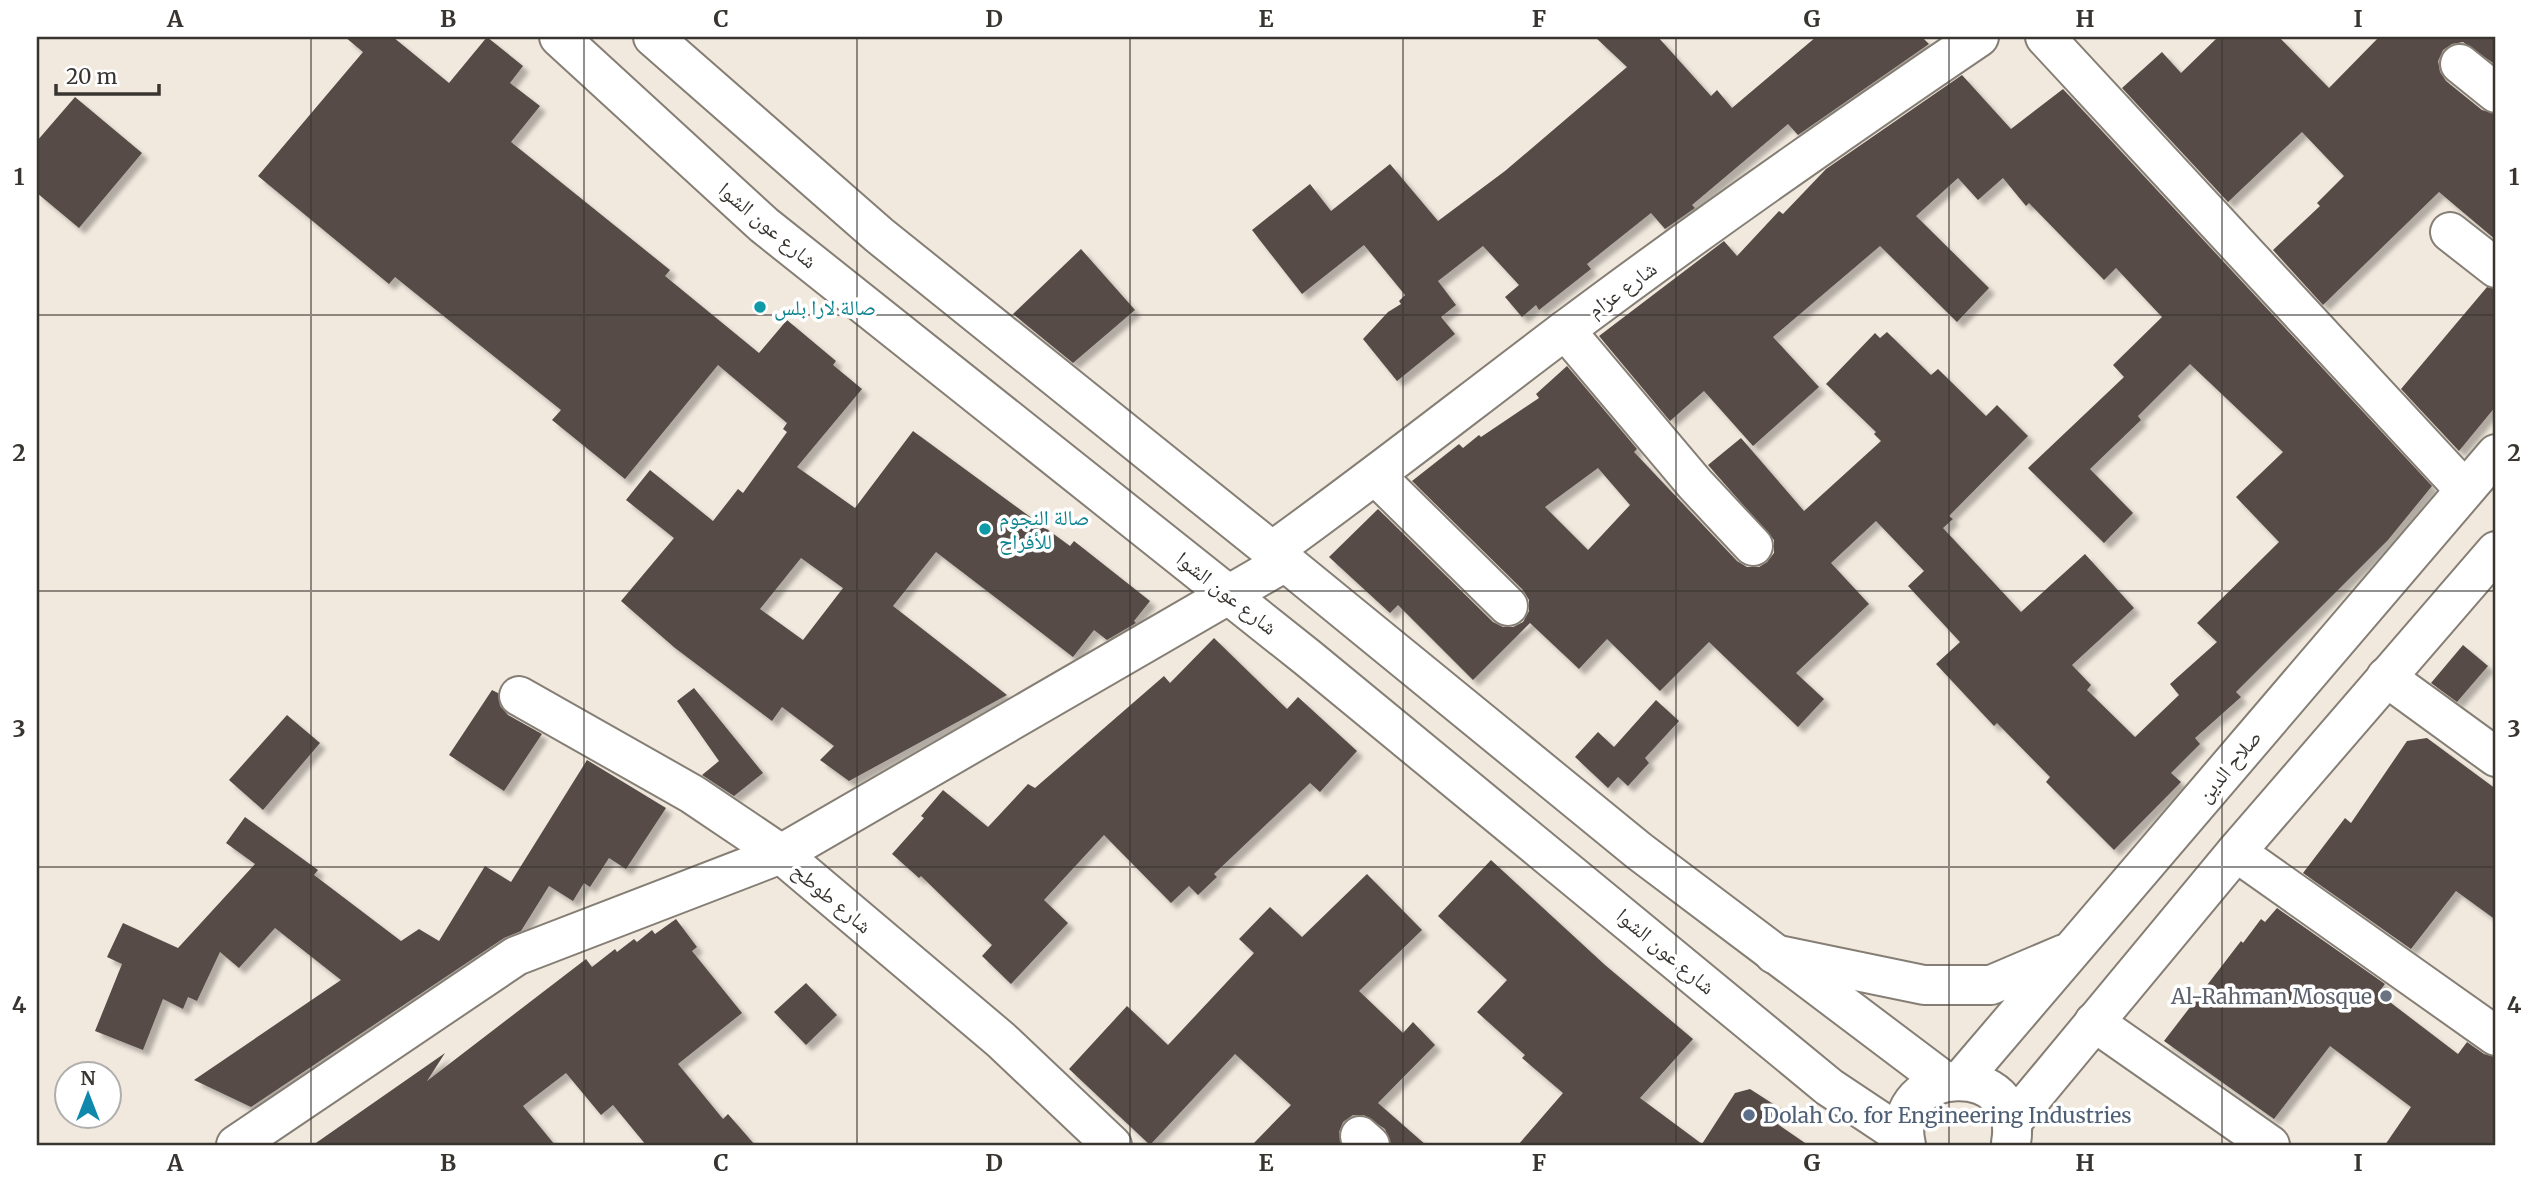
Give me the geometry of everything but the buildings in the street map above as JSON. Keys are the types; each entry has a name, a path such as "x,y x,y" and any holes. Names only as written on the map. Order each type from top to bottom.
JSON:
{"main road":[{"name":"شارع عون الشوا","path":"559,37 764,225 1228,594 1581,880 1829,1087 1905,1141"},
{"path":"653,37 879,235 1639,851 1774,954 1953,1080 1980,1084 1995,1093 2006,1106 2011,1134"},
{"name":"شارع عزام","path":"236,1145 516,956 781,854 1228,594 1279,557 1376,476 1565,330 1810,151 1979,37"},
{"path":"2045,37 2464,489"},
{"path":"2460,64 2496,93"},
{"path":"2451,232 2496,268"},
{"path":"1565,330 1695,484 1753,546"},
{"name":"صلاح الدين","path":"1905,1141 1906,1119 1914,1102 1927,1089 1953,1080 2073,951 2496,454"},
{"path":"1376,476 1508,606"},
{"path":"2011,1134 2094,1023 2236,852 2496,551"},
{"path":"2386,677 2496,757"},
{"name":"شارع طوطح","path":"519,696 692,794 781,854 1001,1040 1112,1145"},
{"path":"2236,852 2496,1036"},
{"path":"1774,954 1924,985 1991,985 2073,951"},
{"path":"2094,1023 2270,1145"}],"place":[{"name":"صالة لارا بلس","path":"760,307"},
{"name":"صالة النجوم للأفراح","path":"985,529"},
{"name":"Al-Rahman Mosque","path":"2386,996"},
{"name":"Dolah Co. for Engineering Industries","path":"1749,1115"}]}
